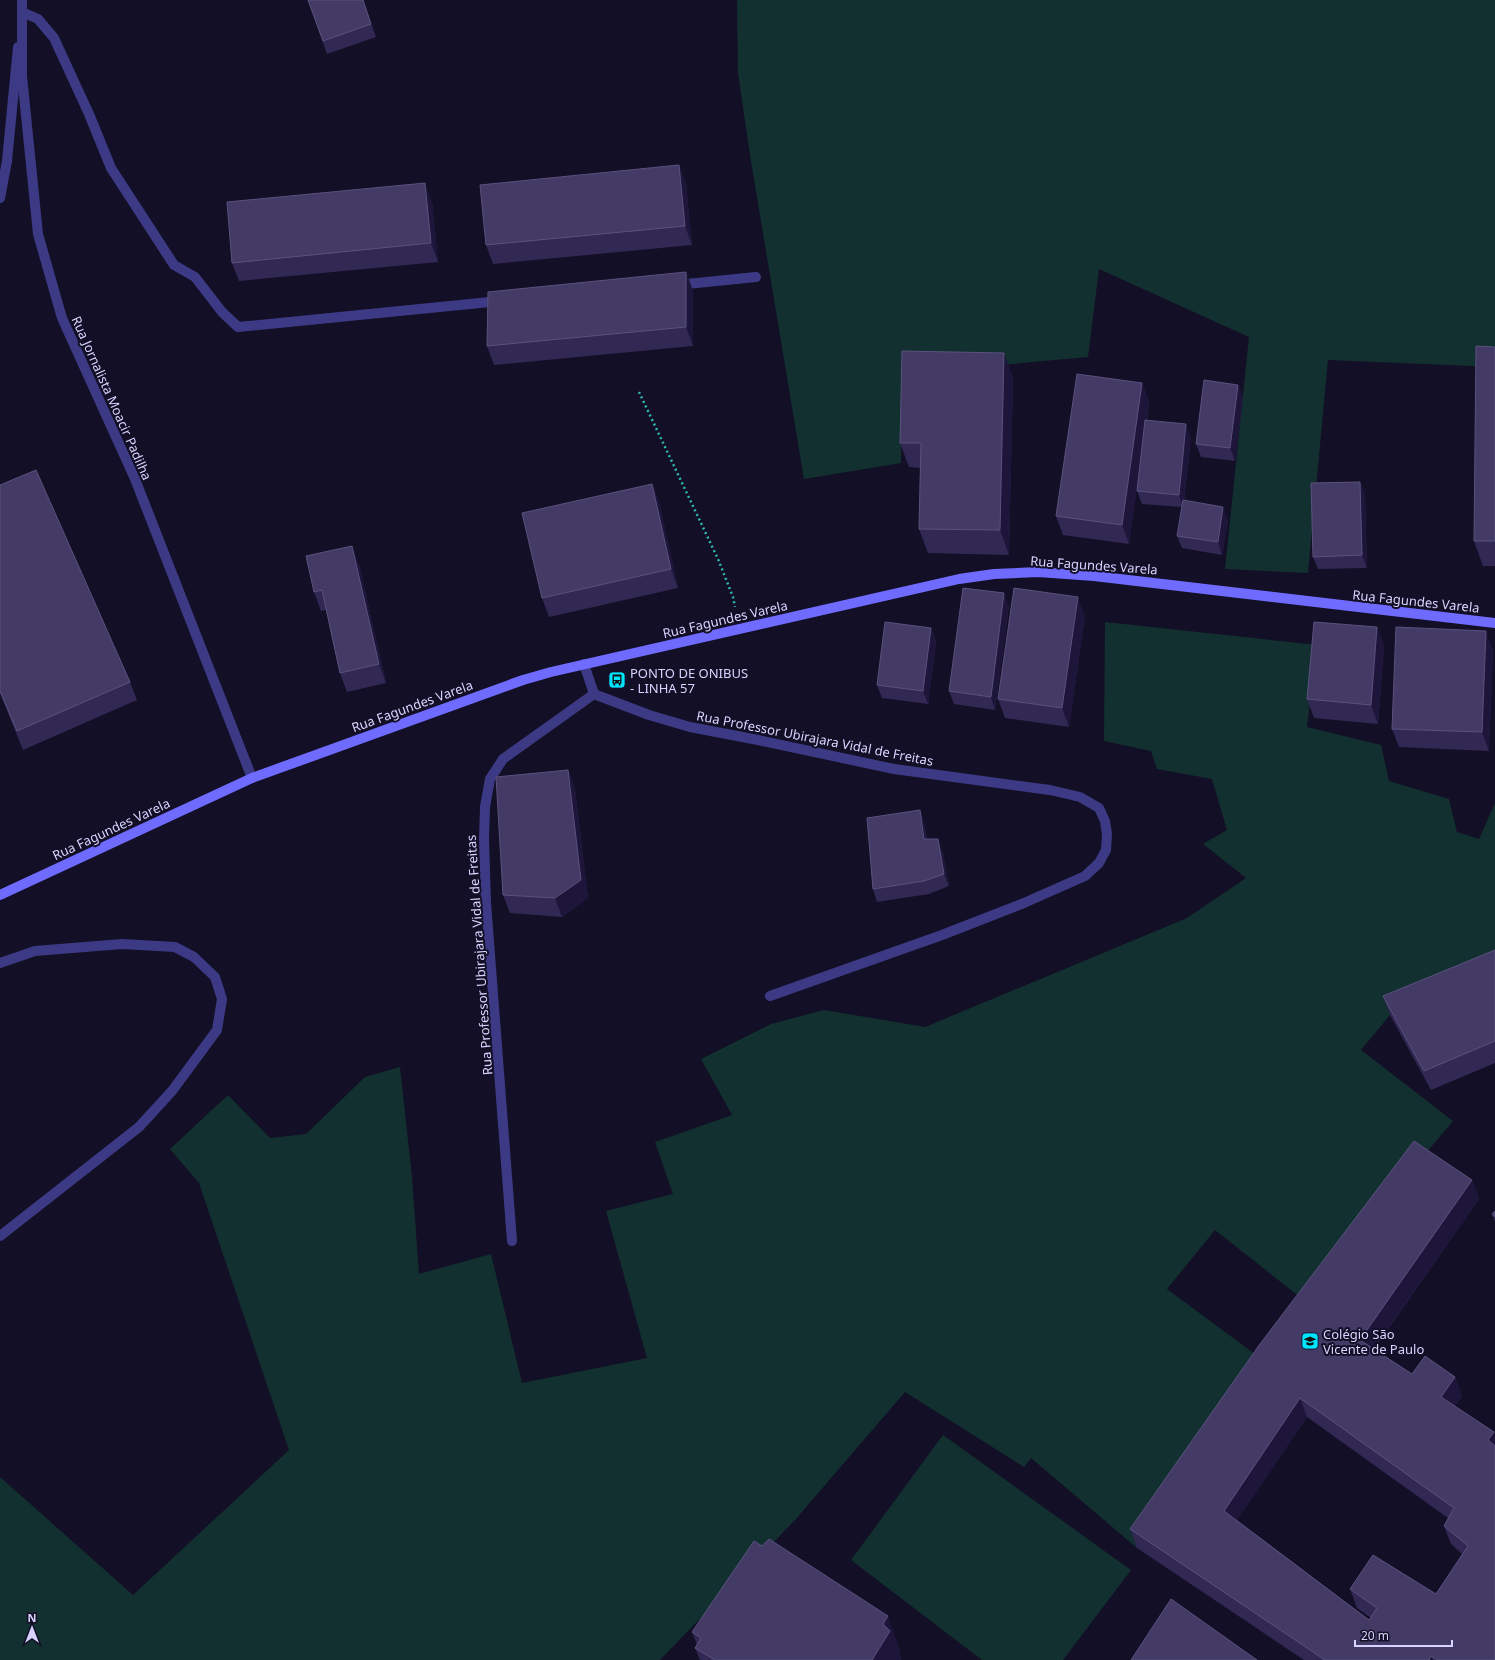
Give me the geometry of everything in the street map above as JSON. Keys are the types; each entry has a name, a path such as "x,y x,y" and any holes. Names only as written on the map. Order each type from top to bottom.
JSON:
{"main road":[{"name":"Rua Fagundes Varela","path":"0,895 252,778 523,680 584,664 959,578 994,574 1038,572 1132,580 1495,623"}],"street":[{"path":"0,198 7,160 22,0"},
{"path":"22,12 38,19 54,38 89,114 111,168 174,265 195,277 222,312 238,327 511,300"},
{"name":"Rua Jornalista Moacir Padilha","path":"22,12 22,76 38,234 62,318 135,479 252,778"},
{"path":"670,285 756,277"},
{"path":"584,664 594,694"},
{"name":"Rua Professor Ubirajara Vidal de Freitas","path":"512,1241 486,903 484,839 485,807 490,779 503,759 594,694 648,716 690,727 894,769 1050,790 1080,797 1099,808 1105,821 1107,834 1106,850 1099,863 1085,876 1024,903 942,935 770,996"},
{"path":"0,963 35,951 67,948 122,944 175,947 194,957 215,977 222,999 217,1030 172,1091 139,1127 0,1236"}],"path":[{"path":"639,392 718,559 734,597 740,629"}],"green space":[{"path":"737,0 1495,0 1495,367 1328,360 1308,573 1225,569 1249,337 1099,269 1088,357 902,374 901,463 804,479 750,155 738,73"},
{"path":"1105,622 1317,645 1307,727 1381,745 1389,781 1449,799 1457,832 1479,839 1495,803 1495,971 1390,1015 1361,1050 1453,1121 1421,1159 1310,1305 1215,1230 1167,1289 1267,1363 1137,1548 1031,1458 1024,1467 905,1392 795,1520 660,1660 0,1660 0,1477 133,1595 289,1450 199,1183 170,1149 228,1095 270,1138 306,1134 365,1077 400,1067 412,1177 419,1274 491,1254 522,1383 647,1358 606,1211 673,1194 655,1142 732,1115 701,1059 771,1024 824,1010 925,1027 1187,918 1246,878 1203,844 1227,830 1212,779 1157,769 1151,751 1104,741"},
{"path":"943,1435 1131,1570 1063,1660 982,1660 851,1560"}],"building":[{"path":"308,0 363,0 371,24 323,41"},
{"path":"679,165 685,226 486,245 480,185"},
{"path":"425,183 431,243 232,263 227,202"},
{"path":"686,272 686,327 487,346 488,292"},
{"path":"1476,346 1495,347 1495,541 1474,541"},
{"path":"902,351 1004,353 1000,530 919,529 921,443 900,443"},
{"path":"1077,374 1142,383 1122,525 1056,516"},
{"path":"1204,380 1238,385 1230,448 1196,444"},
{"path":"1145,420 1186,424 1179,495 1137,491"},
{"path":"36,470 130,682 17,731 0,691 0,485"},
{"path":"1360,482 1362,555 1313,557 1311,483"},
{"path":"652,484 671,569 542,598 522,513"},
{"path":"1183,500 1223,507 1218,542 1177,536"},
{"path":"352,546 379,664 340,673 322,590 314,592 306,556"},
{"path":"963,588 1004,593 991,697 949,691"},
{"path":"1014,588 1078,597 1062,708 998,699"},
{"path":"885,622 931,628 923,691 877,685"},
{"path":"1314,622 1377,627 1371,705 1307,699"},
{"path":"1396,627 1486,631 1482,732 1392,729"},
{"path":"568,770 581,880 555,898 503,895 496,777"},
{"path":"920,810 924,839 938,839 944,874 924,881 873,889 867,818"},
{"path":"1495,950 1495,1041 1424,1071 1383,996"},
{"path":"1414,1141 1472,1180 1360,1340 1412,1374 1425,1356 1455,1377 1441,1397 1494,1432 1488,1440 1495,1446 1495,1660 1438,1660 1431,1656 1429,1660 1325,1660 1130,1529 1260,1344","holes":["1300,1398 1454,1508 1444,1526 1468,1546 1436,1594 1373,1555 1350,1589 1377,1608 1369,1620 1224,1511"]},
{"path":"769,1539 888,1616 883,1624 890,1631 872,1660 715,1660 695,1648 701,1638 692,1632 754,1541 762,1546"},
{"path":"1171,1599 1257,1660 1131,1660"}],"place":[{"name":"PONTO DE ONIBUS - LINHA 57","path":"617,680"},
{"name":"Colégio São Vicente de Paulo","path":"1310,1341"}]}
